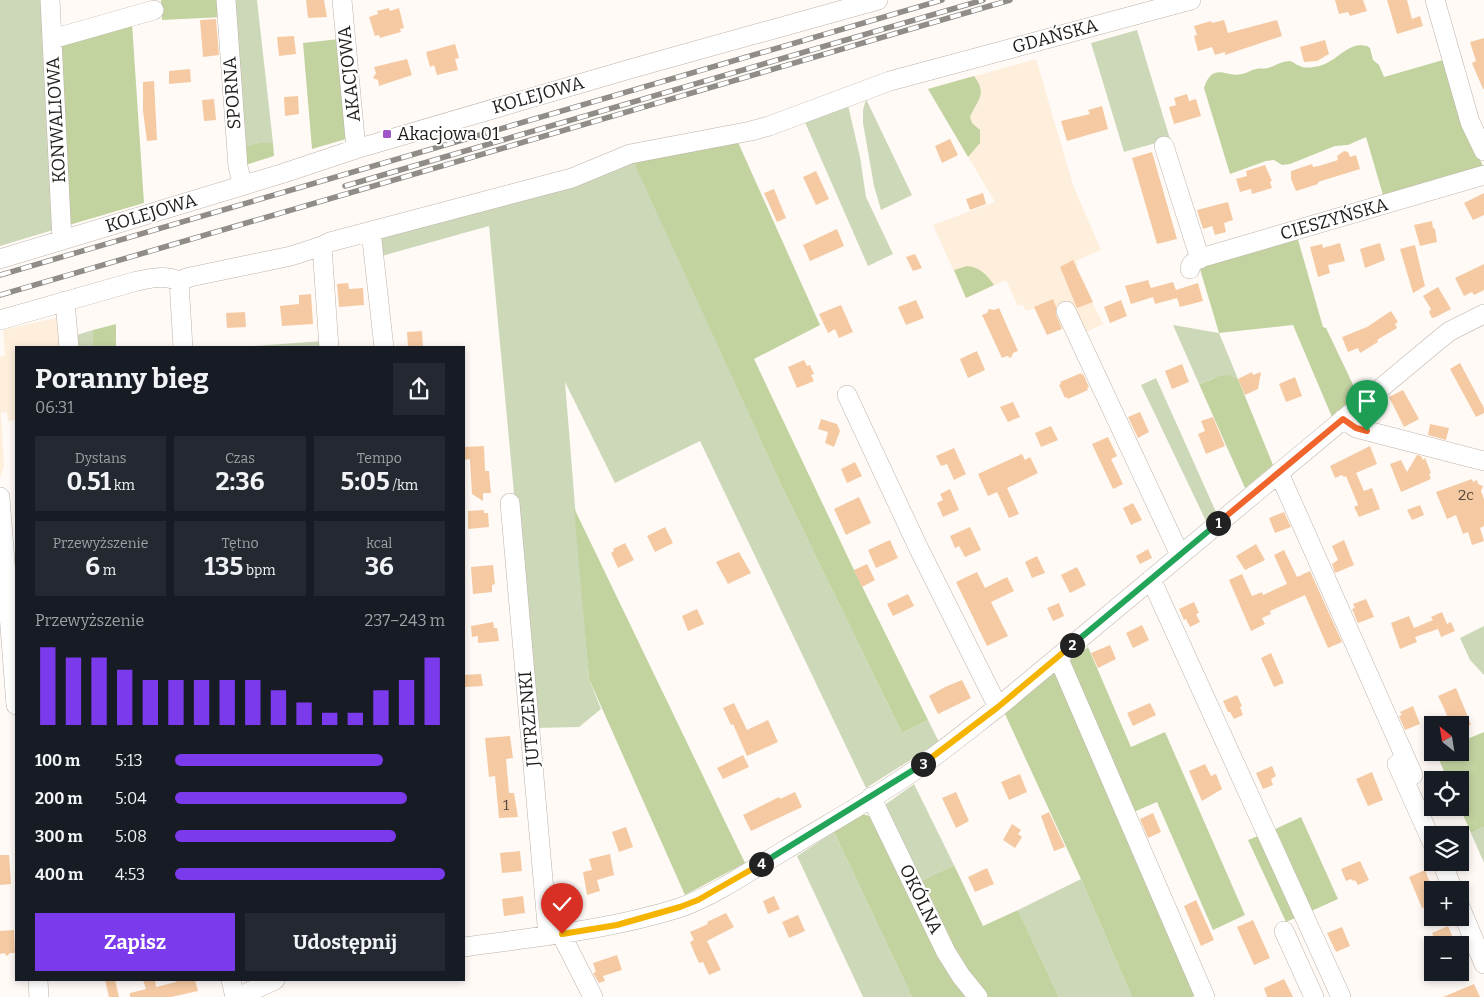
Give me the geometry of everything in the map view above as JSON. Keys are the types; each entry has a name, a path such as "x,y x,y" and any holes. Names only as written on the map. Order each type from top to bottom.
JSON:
{"street":[{"name":"KONWALIOWA","path":"50,0 62,240"},
{"name":"SPORNA","path":"226,0 238,167 243,185"},
{"name":"KOLEJOWA","path":"0,259 356,149 630,68 878,0"},
{"name":"GDAŃSKA","path":"372,230 572,178 630,154 769,126 871,87 919,72 1191,0"},
{"path":"1434,0 1470,122 1484,151"},
{"name":"AKACJOWA","path":"346,1 356,149"},
{"path":"52,39 154,10"},
{"name":"CIESZYŃSKA","path":"1164,146 1195,264 1484,175"},
{"path":"0,320 150,278 170,278 179,281 290,256 372,230 384,346"},
{"path":"322,246 329,346"},
{"path":"179,281 183,346"},
{"path":"66,301 69,346"},
{"path":"1066,311 1180,554"},
{"path":"465,947 617,925 680,907 698,900 871,797 932,758 1001,704 1450,331 1484,314"},
{"path":"847,395 918,547 1001,704"},
{"path":"862,414 1001,704"},
{"path":"1343,419 1356,428 1484,461"},
{"path":"1279,473 1413,775"},
{"path":"0,497 15,692"},
{"name":"JUTRZENKI","path":"510,503 554,935"},
{"path":"1151,579 1341,997"},
{"path":"1058,657 1205,997"},
{"path":"1390,749 1425,826"},
{"name":"OKÓLNA","path":"871,797 946,952 961,976 978,997"},
{"path":"1468,926 1484,964"},
{"path":"1284,931 1314,997"},
{"path":"554,935 594,997"},
{"path":"38,981 39,997"},
{"path":"231,981 237,997 272,981"}],"shaded area":[{"path":"1036,59 1073,185 1101,250 1076,261 1078,266 1075,267 1103,324 1072,339 1065,327 1047,335 1035,308 1026,311 1023,305 1018,306 1006,280 966,298 933,225 995,202 928,89"},
{"path":"60,317 66,346 15,346 15,420 8,421 7,412 1,413 4,465 0,478 0,357 5,355 3,330"}],"green space":[{"path":"0,0 41,0 53,230 0,246"},
{"path":"161,0 222,0 223,17 162,20"},
{"path":"229,0 257,0 273,143 258,143 244,147"},
{"path":"132,24 144,203 69,225 59,45"},
{"path":"1137,30 1170,139 1124,152 1091,43"},
{"path":"339,39 346,139 312,149 303,43"},
{"path":"1360,45 1370,48 1373,60 1379,65 1384,77 1443,60 1460,118 1483,166 1383,195 1366,137 1348,145 1335,146 1290,164 1282,165 1274,160 1266,161 1230,174 1204,88 1211,75 1220,72 1236,75 1242,74 1287,61 1310,68 1325,64 1354,46"},
{"path":"974,76 981,93 970,117 972,123 980,130 980,143 968,157 928,89"},
{"path":"866,99 912,195 881,210 874,186 863,123 863,110"},
{"path":"848,105 860,157 866,197 893,254 868,266 804,120"},
{"path":"737,140 820,325 754,359 854,570 928,720 902,733 782,487 634,163"},
{"path":"258,143 273,143 274,156 242,166 244,147"},
{"path":"634,162 782,487 902,733 928,720 939,742 866,788 700,441 615,483 565,382 589,679 601,709 579,727 536,728 489,226 378,257 375,234"},
{"path":"1297,236 1323,327 1326,328 1358,395 1332,417 1293,325 1219,333 1200,269 1206,267 1205,264"},
{"path":"967,266 983,272 994,285 966,298 954,270"},
{"path":"116,324 116,346 93,346 93,330"},
{"path":"1173,325 1219,333 1238,379 1218,377 1199,384"},
{"path":"93,330 93,346 78,346 77,335"},
{"path":"323,341 323,346 254,346"},
{"path":"1228,375 1238,379 1273,465 1245,488 1199,384"},
{"path":"1156,378 1216,512 1206,521 1141,385"},
{"path":"574,508 745,863 685,895 589,679"},
{"path":"1484,626 1484,675 1470,660 1460,638"},
{"path":"1088,647 1131,747 1165,732 1245,915 1213,930 1157,802 1129,814 1065,664"},
{"path":"1059,669 1199,994 1192,997 1132,997 1081,879 1005,714"},
{"path":"1484,732 1484,827 1471,833 1464,816 1469,816 1469,771 1444,771 1440,761 1469,761 1469,738"},
{"path":"914,784 954,865 919,882 886,809 886,804"},
{"path":"862,814 877,818 972,997 912,997 834,832"},
{"path":"1301,817 1338,899 1307,913 1271,831"},
{"path":"1484,827 1484,863 1471,833"},
{"path":"834,832 912,997 863,997 797,856"},
{"path":"1263,834 1300,916 1286,922 1248,840"},
{"path":"954,865 983,926 1018,910 1059,997 987,997 962,969 919,882"},
{"path":"1081,879 1132,997 1059,997 1018,910"}],"building":[{"path":"306,0 324,0 327,17 308,18"},
{"path":"1335,0 1363,0 1367,11 1350,16 1348,12 1339,14"},
{"path":"1387,0 1407,0 1412,19 1420,16 1423,26 1397,34"},
{"path":"389,8 390,11 399,8 404,28 400,29 401,32 380,38 379,35 375,36 369,17 378,14 377,11"},
{"path":"216,19 219,55 203,57 200,20"},
{"path":"1224,20 1228,33 1277,20 1282,36 1225,55 1225,52 1215,55 1212,47 1198,51 1194,36 1197,35 1194,26 1211,21 1212,23"},
{"path":"294,36 296,54 279,56 277,37"},
{"path":"1484,38 1483,89 1472,63 1476,61 1470,42"},
{"path":"1325,40 1329,54 1317,61 1304,62 1300,47"},
{"path":"455,44 459,58 455,59 458,70 437,75 434,65 430,67 426,52"},
{"path":"407,59 412,75 379,86 378,80 373,78 376,73 374,67"},
{"path":"190,69 191,82 169,84 169,71"},
{"path":"154,81 157,140 147,141 143,111 143,82"},
{"path":"1187,94 1189,101 1196,99 1201,116 1174,124 1169,107 1176,105 1174,98"},
{"path":"298,96 299,114 285,116 284,97"},
{"path":"214,99 216,120 204,121 202,100"},
{"path":"1102,106 1108,129 1067,141 1061,121 1090,114 1088,110"},
{"path":"950,139 958,155 942,163 935,146"},
{"path":"1344,151 1348,152 1350,157 1356,155 1360,169 1296,191 1291,179 1291,171 1312,164 1313,167 1338,160 1337,156"},
{"path":"1152,152 1177,239 1157,244 1132,158"},
{"path":"1265,165 1272,181 1270,182 1272,188 1252,194 1251,189 1240,192 1236,179 1247,176 1246,171"},
{"path":"816,171 829,199 816,205 803,177"},
{"path":"774,189 786,218 777,222 764,193"},
{"path":"983,193 986,204 970,210 966,199"},
{"path":"1484,193 1484,215 1473,220 1464,203"},
{"path":"1228,202 1233,220 1224,223 1226,232 1215,235 1212,226 1203,229 1197,210"},
{"path":"1432,221 1437,242 1420,246 1414,225"},
{"path":"837,229 844,246 810,261 803,245"},
{"path":"1340,243 1345,261 1328,265 1330,273 1318,277 1310,247 1322,244 1323,248"},
{"path":"1380,243 1385,260 1365,268 1360,249"},
{"path":"1415,245 1425,286 1413,293 1400,249"},
{"path":"915,254 922,268 913,271 906,257"},
{"path":"1073,260 1093,302 1077,308 1060,267"},
{"path":"1484,264 1484,290 1474,295 1472,292 1464,296 1455,278"},
{"path":"1148,280 1151,288 1173,282 1176,290 1198,283 1203,301 1180,307 1177,298 1155,304 1153,297 1131,304 1125,286"},
{"path":"348,283 349,289 363,288 364,305 339,307 337,284"},
{"path":"1438,287 1451,309 1432,318 1429,312 1431,309 1423,296"},
{"path":"311,294 313,324 282,326 280,306 299,304 299,295"},
{"path":"1053,299 1056,315 1062,329 1047,335 1034,307"},
{"path":"916,300 924,318 906,325 898,307"},
{"path":"1121,300 1127,316 1110,323 1104,307"},
{"path":"841,305 853,332 839,338 835,329 828,333 819,314"},
{"path":"999,308 1018,351 1013,353 1011,358 1007,356 1002,358 982,315 987,313 989,309"},
{"path":"1391,311 1398,322 1395,324 1397,328 1360,353 1358,348 1348,352 1342,337 1367,327"},
{"path":"245,312 246,327 227,328 226,313"},
{"path":"422,331 423,346 408,346 407,332"},
{"path":"977,351 985,370 968,378 960,359"},
{"path":"804,360 807,366 810,365 814,374 811,375 814,381 797,388 788,367"},
{"path":"1460,363 1484,408 1484,413 1476,417 1450,369"},
{"path":"1182,364 1189,382 1172,389 1165,371"},
{"path":"1252,372 1253,375 1261,372 1258,389 1245,395 1238,379"},
{"path":"1081,373 1089,387 1087,388 1088,390 1068,399 1067,397 1065,398 1059,385 1061,384 1060,382"},
{"path":"1295,377 1302,396 1286,402 1279,384"},
{"path":"1403,390 1419,419 1404,427 1389,397"},
{"path":"1013,402 1020,417 1008,422 1000,407"},
{"path":"1140,412 1149,432 1138,438 1128,417"},
{"path":"1213,417 1225,446 1206,454 1198,434 1205,431 1201,421"},
{"path":"821,419 837,424 840,431 834,447 825,443 828,432 818,429"},
{"path":"1430,424 1449,428 1446,440 1428,435"},
{"path":"1051,426 1058,440 1041,447 1035,433"},
{"path":"1108,437 1117,456 1111,459 1123,484 1113,489 1092,444"},
{"path":"484,446 485,471 489,471 491,493 483,493 483,501 472,494 470,459 465,460 465,447"},
{"path":"1370,446 1377,464 1356,473 1364,491 1372,488 1380,509 1359,517 1354,507 1358,505 1346,476 1342,475 1335,478 1330,466"},
{"path":"954,448 966,474 954,480 947,464 941,466 936,456"},
{"path":"1022,454 1025,460 1030,457 1038,473 1007,488 1019,514 1009,518 997,492 988,496 978,474"},
{"path":"1417,455 1421,456 1423,460 1425,458 1431,473 1429,474 1431,479 1401,492 1390,464 1401,460 1407,472"},
{"path":"855,462 862,476 847,483 841,469"},
{"path":"1472,479 1473,482 1477,480 1478,484 1483,486 1481,491 1484,499 1484,526 1480,528 1484,541 1472,545 1468,532 1463,534 1456,515 1447,519 1436,492"},
{"path":"950,489 959,510 943,517 937,503 943,500 940,494"},
{"path":"859,497 871,523 846,535 834,509"},
{"path":"1133,503 1142,520 1131,525 1123,508"},
{"path":"1420,505 1424,515 1412,520 1407,510"},
{"path":"484,510 484,513 488,513 489,527 468,529 468,511"},
{"path":"1284,512 1291,527 1275,533 1269,518"},
{"path":"665,527 673,543 655,552 647,536"},
{"path":"970,527 981,550 965,557 959,546 955,548 950,536"},
{"path":"890,540 898,558 876,568 868,550"},
{"path":"1344,540 1354,565 1335,573 1332,564 1338,560 1332,546"},
{"path":"625,543 634,560 618,568 611,553 614,551 613,549"},
{"path":"1256,544 1265,560 1245,570 1236,556"},
{"path":"1148,549 1152,558 1140,564 1136,556"},
{"path":"1284,550 1297,577 1310,571 1342,642 1328,648 1305,595 1270,611 1271,614 1262,618 1265,624 1251,631 1229,580 1242,574 1252,596 1262,592 1263,595 1287,584 1274,555"},
{"path":"739,552 751,573 728,584 716,562"},
{"path":"1037,556 1045,573 1032,578 1025,562"},
{"path":"867,564 875,580 862,587 854,570"},
{"path":"493,565 495,584 492,585 492,592 473,594 471,567"},
{"path":"1077,567 1086,585 1070,593 1061,575"},
{"path":"977,572 985,588 1007,577 1014,591 991,602 1008,636 987,646 956,582"},
{"path":"908,594 914,606 893,616 887,604"},
{"path":"1366,599 1374,617 1358,623 1352,609 1355,608 1353,604"},
{"path":"1194,602 1199,613 1196,614 1200,622 1190,627 1179,609"},
{"path":"1059,603 1064,616 1053,621 1047,608"},
{"path":"697,609 704,624 688,631 682,616"},
{"path":"1442,612 1447,624 1451,622 1455,631 1441,637 1438,629 1415,637 1417,642 1400,649 1391,623 1409,616 1414,628 1433,620 1431,617"},
{"path":"493,622 494,628 497,628 499,641 478,643 478,636 472,637 471,626"},
{"path":"1142,625 1149,640 1133,648 1126,633"},
{"path":"1110,645 1116,659 1098,668 1091,653"},
{"path":"1271,653 1284,683 1274,687 1261,658"},
{"path":"481,674 483,686 465,687 465,675"},
{"path":"962,680 971,698 938,714 929,696"},
{"path":"1456,688 1467,716 1447,716 1438,696"},
{"path":"1237,695 1242,706 1240,707 1243,715 1234,719 1223,701"},
{"path":"734,703 747,730 768,720 778,742 747,756 733,724 731,725 723,708"},
{"path":"1150,703 1156,715 1133,726 1127,713"},
{"path":"1413,706 1420,724 1405,730 1399,716 1402,715 1400,712"},
{"path":"510,736 513,758 506,759 509,793 514,793 518,817 499,818 495,776 489,777 485,738"},
{"path":"743,755 749,767 723,779 717,768"},
{"path":"1205,764 1211,776 1216,774 1222,789 1202,801 1189,771"},
{"path":"1272,766 1276,776 1271,779 1273,785 1263,789 1256,773"},
{"path":"1372,772 1383,800 1368,806 1356,779"},
{"path":"1020,774 1027,792 1009,800 1001,782"},
{"path":"795,792 802,807 751,831 743,815 779,797 780,799"},
{"path":"956,792 969,821 956,828 942,798"},
{"path":"1049,812 1065,847 1054,851 1041,816"},
{"path":"1153,813 1161,832 1148,838 1140,819"},
{"path":"1012,824 1021,830 1018,834 1022,837 1015,848 1003,840"},
{"path":"626,827 633,847 619,852 612,832"},
{"path":"520,851 522,871 502,873 500,853"},
{"path":"610,854 614,875 597,880 600,891 587,895 583,872 592,870 589,859"},
{"path":"0,855 9,855 11,884 0,885"},
{"path":"1360,861 1369,880 1358,885 1355,880 1346,881 1341,869"},
{"path":"987,868 994,884 975,892 968,877"},
{"path":"1425,871 1429,881 1424,881 1424,908 1422,908 1409,877"},
{"path":"523,896 525,913 504,916 502,899"},
{"path":"774,896 780,909 768,914 763,901"},
{"path":"1196,900 1214,940 1201,946 1184,906"},
{"path":"726,913 734,927 707,941 721,970 709,975 703,962 699,963 694,952 690,942 694,940 690,932"},
{"path":"798,915 805,931 789,938 782,922"},
{"path":"1253,920 1270,958 1254,965 1237,927"},
{"path":"1448,926 1452,936 1433,936 1432,933"},
{"path":"1342,927 1350,946 1336,952 1327,933"},
{"path":"14,930 15,953 10,953 7,956 4,953 0,954 0,931"},
{"path":"617,955 622,970 603,976 605,981 599,983 593,973 596,972 593,963"},
{"path":"1284,979 1293,997 1267,997 1264,988"},
{"path":"105,981 115,981 119,997 109,997"},
{"path":"143,981 155,981 156,987 176,981 195,981 198,991 171,997 130,997 130,993 146,989"},
{"path":"1474,984 1480,997 1443,997"}],"railway":[{"path":"0,275 942,0"},
{"path":"345,186 983,0"},
{"path":"0,295 1010,0"}],"place":[{"name":"Akacjowa 01","path":"387,134"}],"route":[{"path":"562,934 617,925 698,900 867,800 932,758 998,707 1343,419 1356,428 1367,431"}]}
